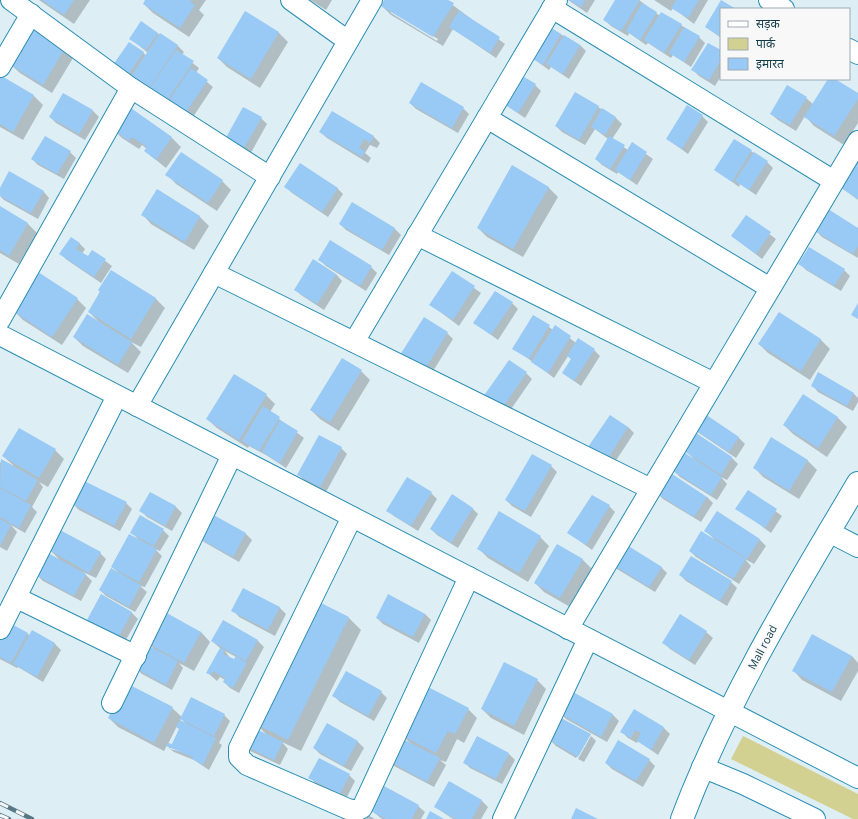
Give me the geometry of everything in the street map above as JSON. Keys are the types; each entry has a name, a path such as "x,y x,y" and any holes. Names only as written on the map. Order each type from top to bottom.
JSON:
{"street":[{"path":"10,0 131,88 270,177"},
{"path":"291,0 348,41"},
{"path":"137,406 372,0"},
{"path":"769,0 782,8"},
{"path":"354,342 554,4 834,181"},
{"path":"0,67 31,14"},
{"path":"0,320 131,88"},
{"path":"487,118 770,288"},
{"path":"568,628 858,141"},
{"path":"417,235 714,382"},
{"path":"214,273 651,489"},
{"path":"0,335 858,778"},
{"path":"0,628 17,598 117,396"},
{"path":"112,703 232,455"},
{"name":"Mall road","path":"682,819 702,767 728,712 791,595 858,483"},
{"path":"352,517 239,748 239,757 248,765 348,809 356,811 362,808 469,577"},
{"path":"829,532 858,547"},
{"path":"17,598 136,656"},
{"path":"503,819 588,639"},
{"path":"702,767 743,784 815,819"}],"green space":[{"path":"743,736 858,794 858,819 853,819 731,759"}],"building":[{"path":"42,0 74,0 64,15"},
{"path":"145,0 191,0 190,2 195,5 180,28 143,4"},
{"path":"384,0 448,0 454,3 433,37 381,6"},
{"path":"569,0 585,0 581,7"},
{"path":"615,0 640,0 621,31 603,20"},
{"path":"676,0 699,0 688,18 671,8"},
{"path":"721,0 734,8 720,8 720,36 705,27"},
{"path":"642,3 657,12 640,40 626,31"},
{"path":"245,11 279,32 251,79 217,58"},
{"path":"459,11 500,37 490,53 449,27"},
{"path":"661,12 682,24 664,53 644,40"},
{"path":"141,21 158,33 146,50 129,39"},
{"path":"545,24 561,34 543,65 527,55"},
{"path":"684,27 700,36 684,62 669,53"},
{"path":"31,28 65,48 43,85 9,64"},
{"path":"160,33 178,45 148,90 130,78"},
{"path":"564,35 580,45 563,74 546,64"},
{"path":"129,42 144,52 128,75 113,65"},
{"path":"708,43 720,49 720,62 709,80 691,70"},
{"path":"176,50 194,61 166,102 148,91"},
{"path":"191,68 208,80 186,112 169,100"},
{"path":"519,74 536,84 518,113 502,103"},
{"path":"0,75 34,95 13,132 0,124"},
{"path":"827,80 837,80 858,93 858,99 834,136 804,117"},
{"path":"421,82 464,107 452,128 409,103"},
{"path":"787,85 807,97 790,125 770,114"},
{"path":"575,92 599,106 579,140 555,126"},
{"path":"63,93 93,110 79,134 49,117"},
{"path":"687,105 703,115 682,149 666,139"},
{"path":"128,106 172,137 156,160 144,151 147,147 132,137 129,141 112,129"},
{"path":"243,107 262,117 241,153 223,143"},
{"path":"602,108 616,117 605,135 591,127"},
{"path":"332,111 374,136 370,143 364,139 359,148 365,151 362,157 319,132"},
{"path":"45,136 71,151 57,174 31,159"},
{"path":"609,136 625,145 610,169 595,159"},
{"path":"734,139 752,150 732,182 714,170"},
{"path":"632,142 647,152 630,180 615,170"},
{"path":"181,152 223,180 208,203 165,175"},
{"path":"754,152 768,161 749,190 735,181"},
{"path":"858,160 858,199 841,188"},
{"path":"300,163 338,188 322,212 284,187"},
{"path":"512,165 549,187 513,249 477,228"},
{"path":"9,171 44,191 31,213 0,196 0,188"},
{"path":"157,189 200,216 185,242 141,215"},
{"path":"352,202 395,228 382,250 339,224"},
{"path":"0,206 28,223 9,256 0,250"},
{"path":"828,209 858,228 858,246 853,254 815,231"},
{"path":"746,215 771,232 756,254 731,236"},
{"path":"71,237 80,243 76,249 88,256 92,250 106,259 94,277 59,254"},
{"path":"330,240 372,266 360,286 318,260"},
{"path":"809,247 845,269 834,286 798,264"},
{"path":"313,259 336,274 317,304 294,290"},
{"path":"111,270 156,298 131,339 88,312 100,292 98,290"},
{"path":"452,271 475,286 453,320 429,305"},
{"path":"38,272 78,298 52,337 13,311"},
{"path":"495,291 513,302 491,335 473,323"},
{"path":"858,303 858,319 851,315"},
{"path":"779,312 821,339 801,371 758,344"},
{"path":"87,314 132,342 118,365 73,337"},
{"path":"533,315 550,325 529,359 512,349"},
{"path":"424,317 448,332 424,371 400,355"},
{"path":"555,325 571,336 548,373 531,362"},
{"path":"578,338 595,349 574,381 562,373 571,359 567,356"},
{"path":"342,358 362,370 330,422 310,410"},
{"path":"509,360 527,372 501,410 483,397"},
{"path":"818,372 854,393 847,406 811,386"},
{"path":"234,374 267,394 239,440 206,419"},
{"path":"803,394 838,417 818,448 783,425"},
{"path":"263,406 280,417 259,451 242,441"},
{"path":"702,412 739,437 729,452 692,428"},
{"path":"610,415 628,427 607,460 588,447"},
{"path":"280,420 298,431 280,463 262,452"},
{"path":"19,428 56,449 39,478 2,456"},
{"path":"696,433 732,457 721,475 684,451"},
{"path":"319,435 342,447 320,487 297,475"},
{"path":"771,437 808,460 789,491 753,468"},
{"path":"685,453 722,477 711,495 673,471"},
{"path":"532,454 552,465 525,511 505,500"},
{"path":"1,459 38,480 26,501 0,487"},
{"path":"669,472 707,497 694,517 656,493"},
{"path":"407,477 432,492 411,526 386,511"},
{"path":"84,481 127,502 114,526 72,504"},
{"path":"0,488 31,505 19,528 0,517"},
{"path":"748,490 777,509 765,528 735,509"},
{"path":"150,492 176,506 165,526 139,511"},
{"path":"452,494 473,508 451,543 430,529"},
{"path":"592,495 610,505 586,545 567,533"},
{"path":"499,511 541,536 519,573 477,549"},
{"path":"717,511 760,539 747,559 704,531"},
{"path":"210,513 246,533 233,557 197,537"},
{"path":"140,515 164,529 154,546 130,533"},
{"path":"0,519 11,525 0,546"},
{"path":"60,530 101,552 89,573 49,550"},
{"path":"701,531 746,559 733,579 689,551"},
{"path":"129,534 157,549 139,582 111,567"},
{"path":"622,542 662,567 649,587 610,563"},
{"path":"557,544 583,559 560,598 534,583"},
{"path":"48,553 86,574 74,596 36,575"},
{"path":"691,556 732,581 720,601 679,575"},
{"path":"111,568 141,585 129,607 99,590"},
{"path":"243,588 280,607 268,630 231,611"},
{"path":"101,594 132,612 118,638 87,620"},
{"path":"388,594 425,614 413,637 376,618"},
{"path":"315,600 349,617 288,740 254,723"},
{"path":"163,611 201,632 184,663 145,642"},
{"path":"680,614 707,631 689,660 662,643"},
{"path":"223,620 258,640 246,661 211,641"},
{"path":"8,622 28,633 11,663 0,657 0,636"},
{"path":"32,630 55,643 37,677 13,664"},
{"path":"812,634 852,656 832,692 792,671"},
{"path":"147,645 178,661 166,685 135,668"},
{"path":"220,648 225,650 223,654 234,659 236,656 247,663 233,688 223,682 225,678 213,671 211,675 206,673"},
{"path":"504,662 538,679 514,726 481,709"},
{"path":"346,671 382,691 368,716 332,696"},
{"path":"126,683 173,707 154,743 108,718"},
{"path":"426,686 469,708 455,734 448,731 436,753 401,735"},
{"path":"571,691 613,714 601,737 559,713"},
{"path":"191,697 225,714 214,736 180,719"},
{"path":"634,709 664,727 651,750 637,741 641,733 635,730 631,738 620,732"},
{"path":"561,718 591,734 578,757 549,740"},
{"path":"180,720 216,738 203,765 192,759 193,757 166,746 168,743 172,744 179,729 176,727"},
{"path":"327,723 358,741 344,766 313,748"},
{"path":"252,727 283,742 274,760 243,745"},
{"path":"477,736 509,753 496,779 463,763"},
{"path":"399,737 440,758 427,782 387,760"},
{"path":"618,740 650,759 636,781 605,763"},
{"path":"319,758 350,774 340,794 308,778"},
{"path":"449,781 482,800 472,819 456,819 434,807"},
{"path":"384,786 419,805 412,819 386,819 371,811"},
{"path":"576,808 598,819 571,819"},
{"path":"430,811 444,819 426,819"}],"railway":[{"path":"0,803 32,819"},
{"path":"0,815 9,819"}]}
